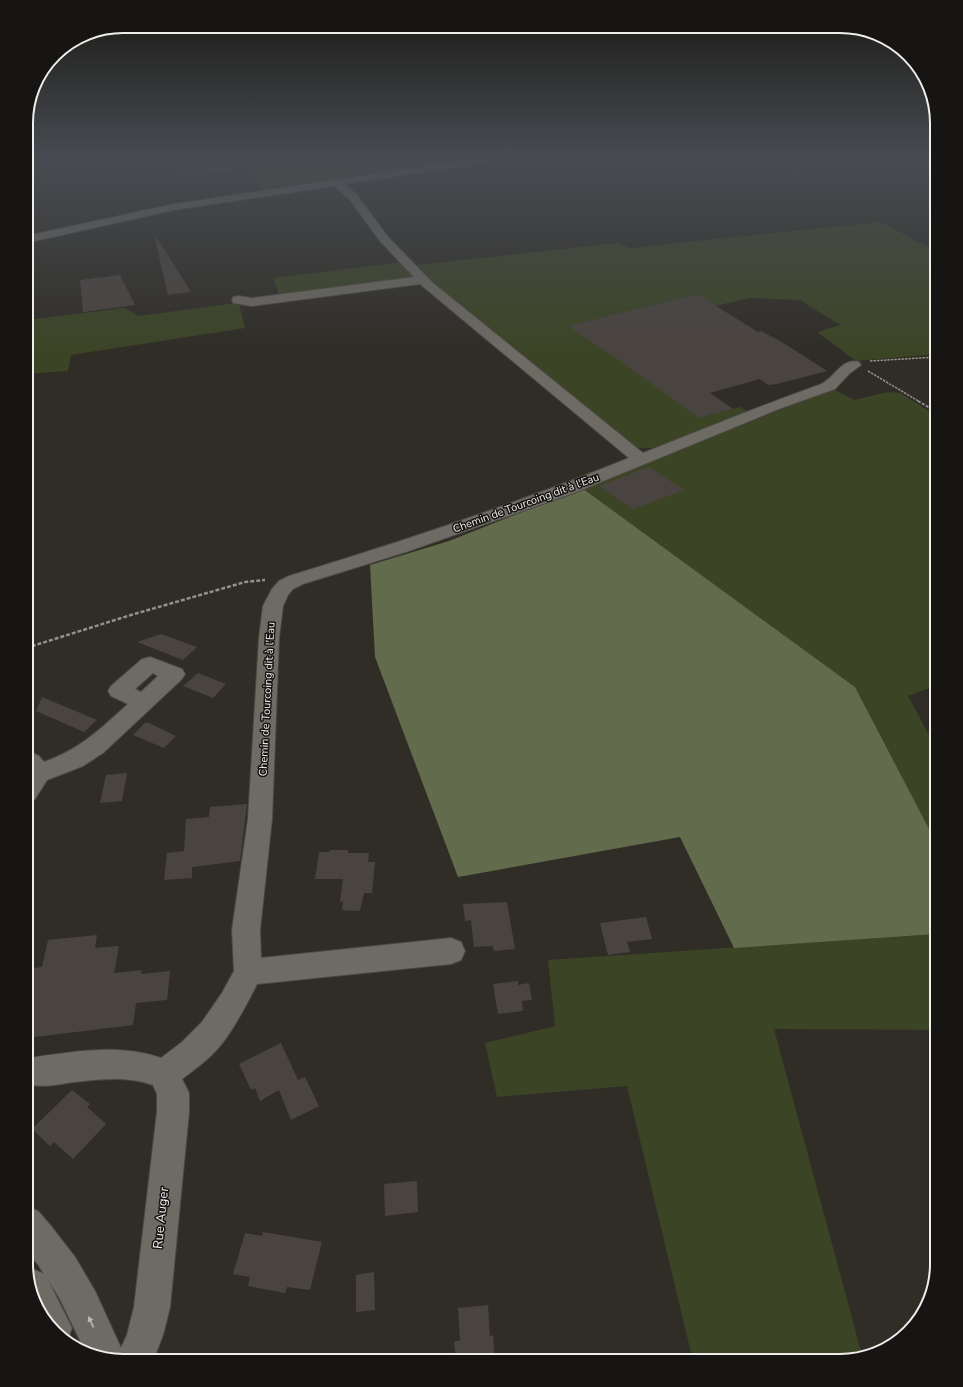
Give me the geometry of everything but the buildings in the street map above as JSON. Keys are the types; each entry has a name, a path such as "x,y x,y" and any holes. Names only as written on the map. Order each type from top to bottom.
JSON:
{"street":[{"path":"33,238 103,223"},
{"path":"372,223 384,239 411,266 422,280 641,460"},
{"path":"238,300 252,302 422,280"},
{"name":"Chemin de Tourcoing dit à l'Eau","path":"248,972 246,930 260,819 268,638 273,606 279,593 286,586 296,580 493,516 830,386 844,371 854,365"},
{"path":"33,774 72,762 85,755 144,702"},
{"path":"36,1072 103,1064 122,1064 138,1065 164,1074 193,1052 213,1032 232,1003 248,972 451,951"},
{"name":"Rue Auger","path":"138,1354 148,1327 152,1307 174,1112 173,1093 164,1074"},
{"path":"33,1232 52,1255 83,1305 103,1352"}],"path":[{"path":"854,365 876,360 930,357"},
{"path":"854,365 889,383 930,408"},
{"path":"33,646 131,615 245,582 271,579 286,586"}],"green space":[{"path":"882,223 930,248 930,355 856,361 817,332 840,325 800,300 750,298 706,308 628,365 699,418 740,407 749,412 658,448 633,448 434,287 416,265 616,243 630,248"},
{"path":"402,262 415,276 410,280 280,297 273,278"},
{"path":"239,304 245,328 71,355 68,371 33,374 33,319 125,308 138,316"},
{"path":"833,389 854,400 888,392 900,393 930,412 930,688 908,696 930,737 930,831 855,687 582,488"},
{"path":"582,488 855,687 930,831 930,934 734,948 680,837 458,877 375,657 370,565 449,541"},
{"path":"930,934 930,1030 774,1029 861,1351 840,1354 691,1354 627,1086 497,1097 485,1043 555,1026 548,960"}]}
